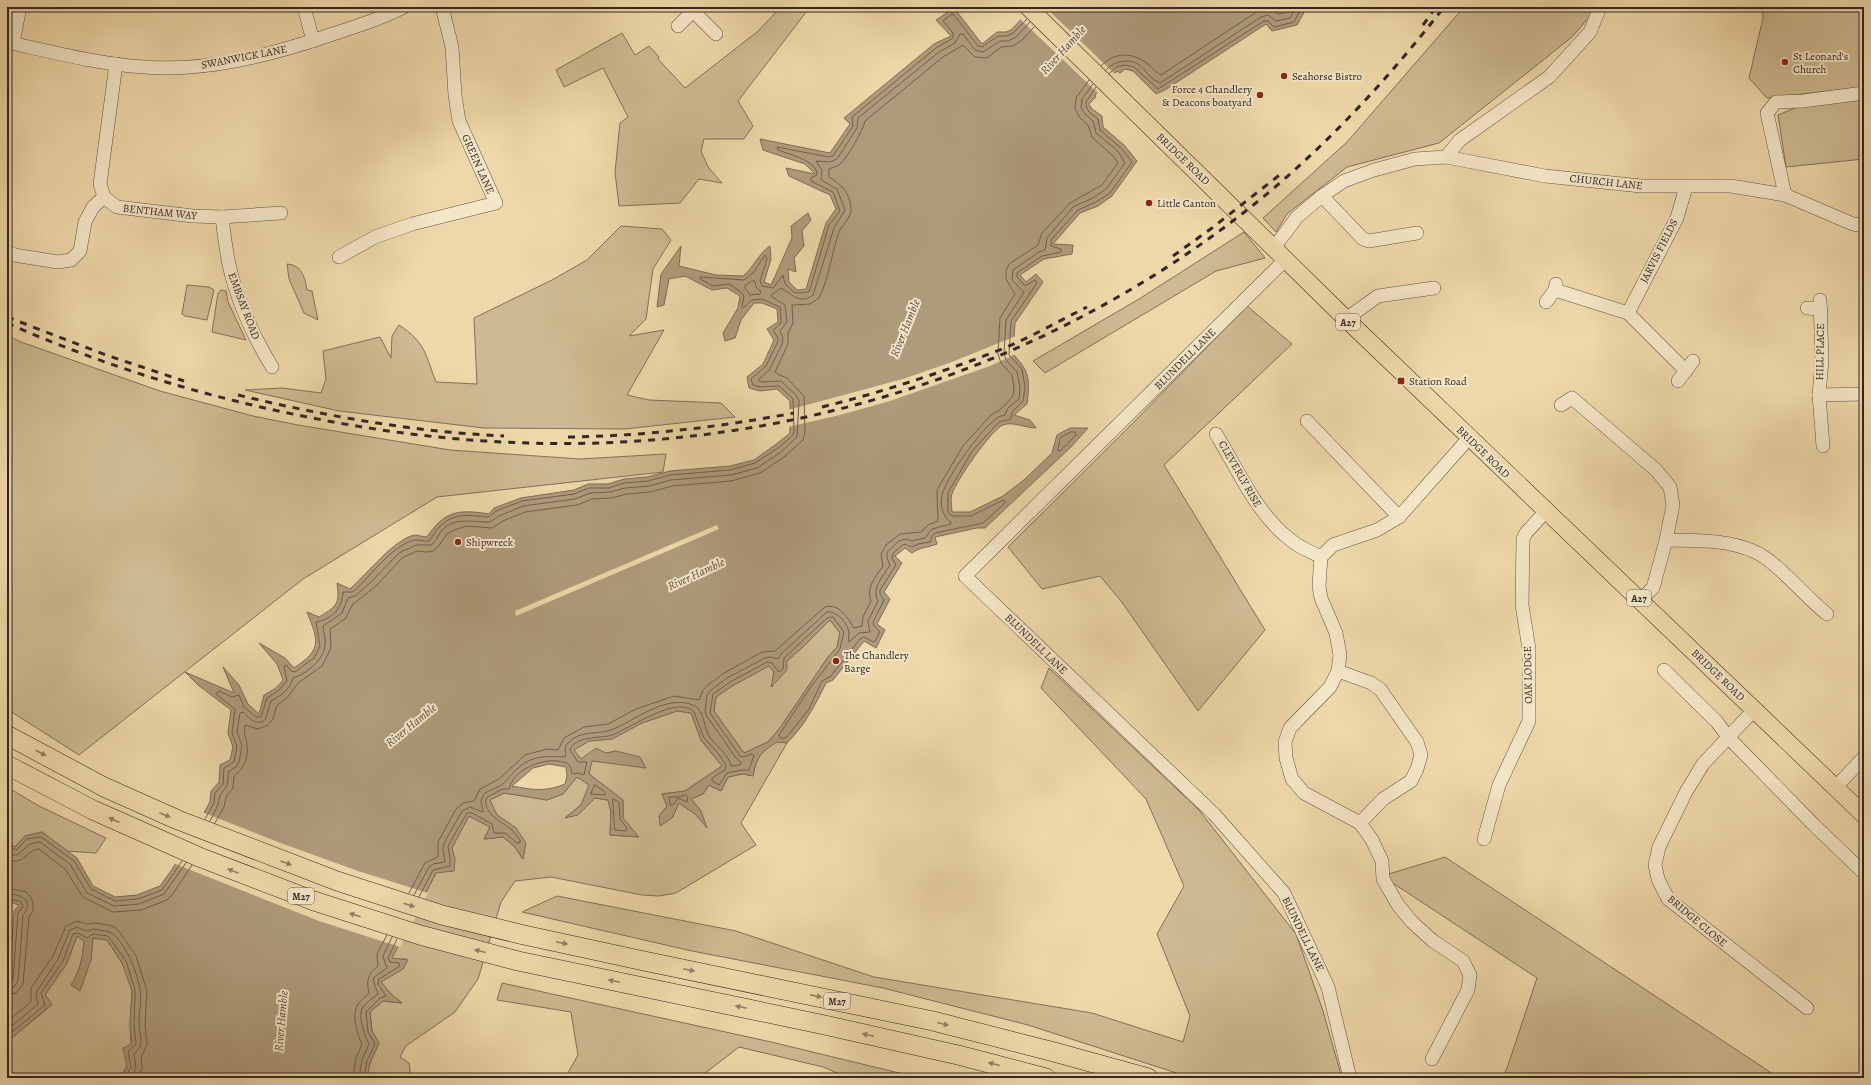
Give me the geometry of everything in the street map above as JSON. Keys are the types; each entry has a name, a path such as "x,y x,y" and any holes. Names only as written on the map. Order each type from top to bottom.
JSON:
{"highway":[{"name":"M27","path":"7,735 104,787 213,835 337,881 442,915 524,935 933,1021 1148,1078"},
{"name":"M27","path":"7,765 92,810 199,857 314,901 420,935 518,961 828,1026 958,1055 1046,1078"}],"main road":[{"name":"BRIDGE ROAD","path":"1028,7 1279,255 1864,815"}],"street":[{"path":"10,43 20,7"},
{"path":"304,7 313,41"},
{"name":"SWANWICK LANE","path":"10,43 116,64 145,67 182,68 216,64 266,55 354,28 404,7"},
{"name":"GREEN LANE","path":"339,258 375,237 412,224 496,203 459,121 455,96 452,47 442,7"},
{"path":"1446,157 1460,140 1549,77 1590,32 1600,7"},
{"path":"678,26 691,9 716,34"},
{"path":"7,251 14,255 58,262 71,260 80,251 85,222 93,207 104,197 100,184 116,64"},
{"path":"1864,93 1802,101 1776,102 1767,113 1785,195 1853,224 1864,226"},
{"name":"CHURCH LANE","path":"1279,255 1297,217 1322,196 1344,181 1374,170 1415,159 1446,157 1545,176 1641,186 1731,186 1785,195"},
{"name":"JARVIS FIELDS","path":"1628,313 1677,218 1686,187"},
{"path":"1322,196 1363,239 1369,241 1417,233"},
{"name":"BENTHAM WAY","path":"104,197 117,207 193,216 222,217 280,213"},
{"name":"EMBSAY ROAD","path":"222,217 230,268 234,283 259,345 272,367"},
{"name":"BLUNDELL LANE","path":"1279,255 965,576 1214,814 1284,893 1328,987 1350,1078"},
{"path":"1546,302 1556,287 1628,313 1685,371"},
{"path":"1346,319 1378,296 1435,289"},
{"name":"HILL PLACE","path":"1807,308 1820,305 1822,360 1819,395 1828,431 1823,446"},
{"name":"HILL PLACE","path":"1819,395 1864,394"},
{"path":"1561,405 1572,398 1658,465 1670,487 1673,505 1666,540 1653,588 1640,600"},
{"path":"1307,420 1399,518"},
{"name":"CLEVERLY RISE","path":"1216,434 1238,469 1251,496 1264,514 1292,542 1321,557"},
{"path":"1432,1059 1468,990 1470,975 1463,961 1433,940 1412,922 1398,905 1383,879 1382,861 1372,840 1360,823 1304,793 1292,780 1286,758 1285,742 1290,728 1330,687 1338,671 1340,655 1336,633 1321,598 1319,586 1321,557 1334,545 1377,530 1399,518 1469,438"},
{"name":"OAK LODGE","path":"1484,839 1498,785 1529,722 1529,649 1522,605 1523,539 1526,533 1546,511"},
{"path":"1666,540 1729,543 1754,551 1771,563 1813,610 1827,614"},
{"path":"1664,670 1717,722 1728,737 1814,825 1863,869"},
{"path":"1338,671 1371,683 1380,688 1417,742 1421,755 1417,769 1411,781 1383,799 1360,823"},
{"name":"BRIDGE CLOSE","path":"1754,710 1703,764 1686,792 1659,847 1655,865 1658,879 1668,899 1807,1008"},
{"path":"1835,788 1864,757"}],"shaded area":[{"path":"781,7 810,7 738,101 753,126 744,139 704,139 701,151 708,167 722,183 699,179 680,203 619,206 615,172 620,123 628,117 603,68 564,87 556,70 622,33 635,55 649,46 659,57 658,59 685,88 757,32"},
{"path":"1464,7 1592,7 1590,16 1572,37 1439,143 1347,167 1287,214 1276,232 1263,218 1347,142"},
{"path":"1762,7 1864,7 1864,87 1767,98 1749,78 1763,18"},
{"path":"1864,98 1864,159 1786,167 1778,115 1797,107"},
{"path":"621,226 662,229 671,240 653,269 646,319 629,336 664,330 627,395 649,400 721,403 735,417 625,429 484,428 339,411 245,390 282,388 321,393 326,379 323,351 380,337 391,358 392,336 399,325 415,338 424,350 436,382 477,384 474,318 552,280 587,260"},
{"path":"1244,232 1265,258 1216,271 1045,373 1033,361 1139,299"},
{"path":"287,264 296,267 302,273 307,290 312,291 318,320 304,313 289,279"},
{"path":"187,285 209,287 214,290 207,320 185,316 182,314"},
{"path":"221,290 226,291 228,302 246,340 212,332 218,293"},
{"path":"1247,306 1292,344 1164,465 1265,630 1198,711 1121,601 1100,576 1042,589 1008,547 1136,420"},
{"path":"7,335 21,342 160,391 253,416 298,425 450,450 580,459 666,454 663,472 437,497 303,579 79,755 7,709 7,484 9,482 7,478"},
{"path":"830,620 840,633 837,647 828,657 780,728 768,742 744,753 714,711 716,697 769,665 774,672 772,687 787,661"},
{"path":"1049,668 1199,810 1296,934 1323,1011 1342,1078 1192,1078 1028,1025 883,988 692,951 522,912 557,896 736,931 874,977 1092,1013 1183,1042 1190,1016 1157,934 1184,886 1146,799 1041,688"},
{"path":"677,711 691,713 701,740 722,766 685,791 662,794 667,806 659,816 661,825 672,818 679,803 695,814 701,811 691,799 703,794 709,785 721,791 728,777 743,774 753,776 758,759 763,752 777,741 787,743 741,823 756,845 676,893 659,896 642,895 551,877 515,881 501,902 478,979 455,1012 406,1046 400,1057 409,1063 411,1078 367,1078 370,1063 379,1043 372,1031 370,1012 383,1001 402,1003 390,993 381,982 402,969 407,959 391,959 436,873 455,859 451,848 469,816 490,827 484,839 503,837 515,847 522,858 516,828 497,815 489,800 504,793 547,800 563,794 577,777 590,785 581,805 566,817 578,815 595,798 608,800 611,812 610,835 638,837 623,818 623,800 589,774 591,761 615,763 616,751 581,759 573,750 589,741 612,739 642,723"},
{"path":"7,787 39,806 106,838 96,853 66,851 42,832 25,836 15,847 7,842"},
{"path":"1445,857 1779,1078 1502,1078 1507,1068 1537,978 1382,876"},
{"path":"77,936 84,941 84,947 79,969 72,985 91,960 93,938 107,940 129,978 132,992 130,1053 127,1065 120,1078 7,1078 7,1074 13,1071 7,1069 7,1061 13,1058 7,1057 7,1042 52,1005 45,995 67,963"},
{"path":"502,983 771,1042 920,1078 849,1078 823,1067 739,1047 699,1078 565,1078 578,1055 571,1012 497,1000"}],"water":[{"name":"River Hamble","path":"1033,7 1307,7 1297,25 1272,31 1266,24 1165,90 1156,94 1133,71 1125,69 1120,73 1117,71 1095,95 1096,97 1089,104 1092,109 1102,116 1103,127 1124,145 1137,161 1112,196 1098,206 1080,213 1053,244 1073,245 1072,254 1044,259 1020,275 1026,282 1036,274 1043,282 1015,323 1013,354 1019,360 1028,376 1027,404 1014,415 1030,420 1036,428 1007,424 1003,425 991,436 974,456 960,478 951,498 952,512 970,512 1003,496 1025,479 1052,453 1057,435 1070,428 1088,428 1071,447 985,528 977,528 935,537 937,544 912,553 905,548 895,556 902,563 884,592 890,599 877,624 885,630 876,648 864,641 833,680 826,683 809,714 787,743 777,742 763,752 758,759 753,776 743,774 728,777 721,791 709,785 703,794 691,799 701,811 707,828 695,814 679,803 672,818 660,826 659,816 667,806 662,794 685,791 722,766 701,740 691,713 677,711 642,723 612,739 589,741 574,750 581,759 596,748 606,753 616,751 640,757 646,768 592,761 589,774 623,800 623,818 639,837 610,835 611,812 608,800 595,798 578,815 565,818 581,805 589,785 577,777 563,794 547,800 504,793 490,800 497,815 516,828 526,843 523,859 515,847 503,837 484,839 490,827 469,816 452,848 455,859 454,871 436,873 392,958 408,960 403,969 381,982 390,993 402,1003 383,1001 370,1012 372,1031 379,1043 370,1063 367,1078 120,1078 127,1067 123,1048 132,1044 130,1025 132,991 122,963 107,940 93,938 91,960 80,991 71,985 79,969 84,947 84,941 77,936 67,963 45,995 52,1004 7,1042 7,984 9,983 14,911 19,905 7,901 7,842 15,847 25,836 42,832 77,858 93,886 115,897 137,895 160,886 173,868 210,802 211,791 219,782 220,765 230,760 233,747 228,733 231,710 198,685 185,672 234,693 223,667 239,685 248,704 259,714 264,695 276,688 283,680 277,664 259,643 285,658 294,668 310,655 316,644 316,638 307,612 319,617 330,610 336,604 338,596 337,583 350,589 381,558 399,543 415,535 427,537 433,528 446,517 461,512 478,512 489,514 494,508 521,498 574,490 588,484 608,484 624,479 647,477 670,471 730,466 754,460 790,433 790,401 777,389 760,391 749,388 747,377 763,364 774,340 767,329 778,322 777,309 762,303 754,303 741,320 735,338 725,341 723,333 738,308 740,296 727,288 712,290 685,276 669,279 664,305 657,307 661,274 681,246 679,266 716,275 743,276 762,253 770,246 771,259 764,282 771,285 792,238 791,226 808,213 811,220 802,231 804,246 794,258 796,272 788,269 789,282 797,290 806,289 826,223 836,209 830,195 789,176 786,168 815,174 805,164 763,150 760,139 830,153 850,124 844,118 934,44 951,36 936,20 954,8 982,44 997,32 1006,32 1011,30","holes":["830,620 840,633 837,647 828,657 780,728 768,742 744,753 714,711 716,697 732,686 769,666 774,672 771,687 787,670 787,661","549,764 566,767 567,776 565,784 558,787 539,790 512,786 533,768"]}],"pier":[{"path":"1030,7 1045,7 1116,75 1098,93 1019,18"},
{"path":"1016,336 1016,354 990,366 890,401 840,415 788,427 788,410 903,379 952,362"},
{"path":"717,525 719,529 516,616 515,611"},
{"path":"202,812 358,871 428,893 400,947 319,921 173,863"}],"railway":[{"path":"1423,25 1436,7"},
{"path":"7,323 41,338 110,364 145,376 216,396 313,418 412,434 486,441 591,443 696,436 800,418 901,392 999,356 1094,310 1184,256 1268,193 1339,128 1404,57 1444,7"},
{"path":"1173,256 1212,228 1282,173"},
{"path":"822,407 935,374 1002,349 1087,307"},
{"path":"7,317 106,355 184,381"},
{"path":"238,395 304,410 370,422 437,431 504,436"},
{"path":"568,437 654,433 738,423 794,413"}],"place":[{"name":"St Leonard’s Church","path":"1785,62"},
{"name":"Seahorse Bistro","path":"1284,76"},
{"name":"Force 4 Chandlery & Deacons boatyard","path":"1260,95"},
{"name":"Little Canton","path":"1149,203"},
{"name":"Station Road","path":"1401,381"},
{"name":"Shipwreck","path":"458,542"},
{"name":"The Chandlery Barge","path":"836,661"}]}
